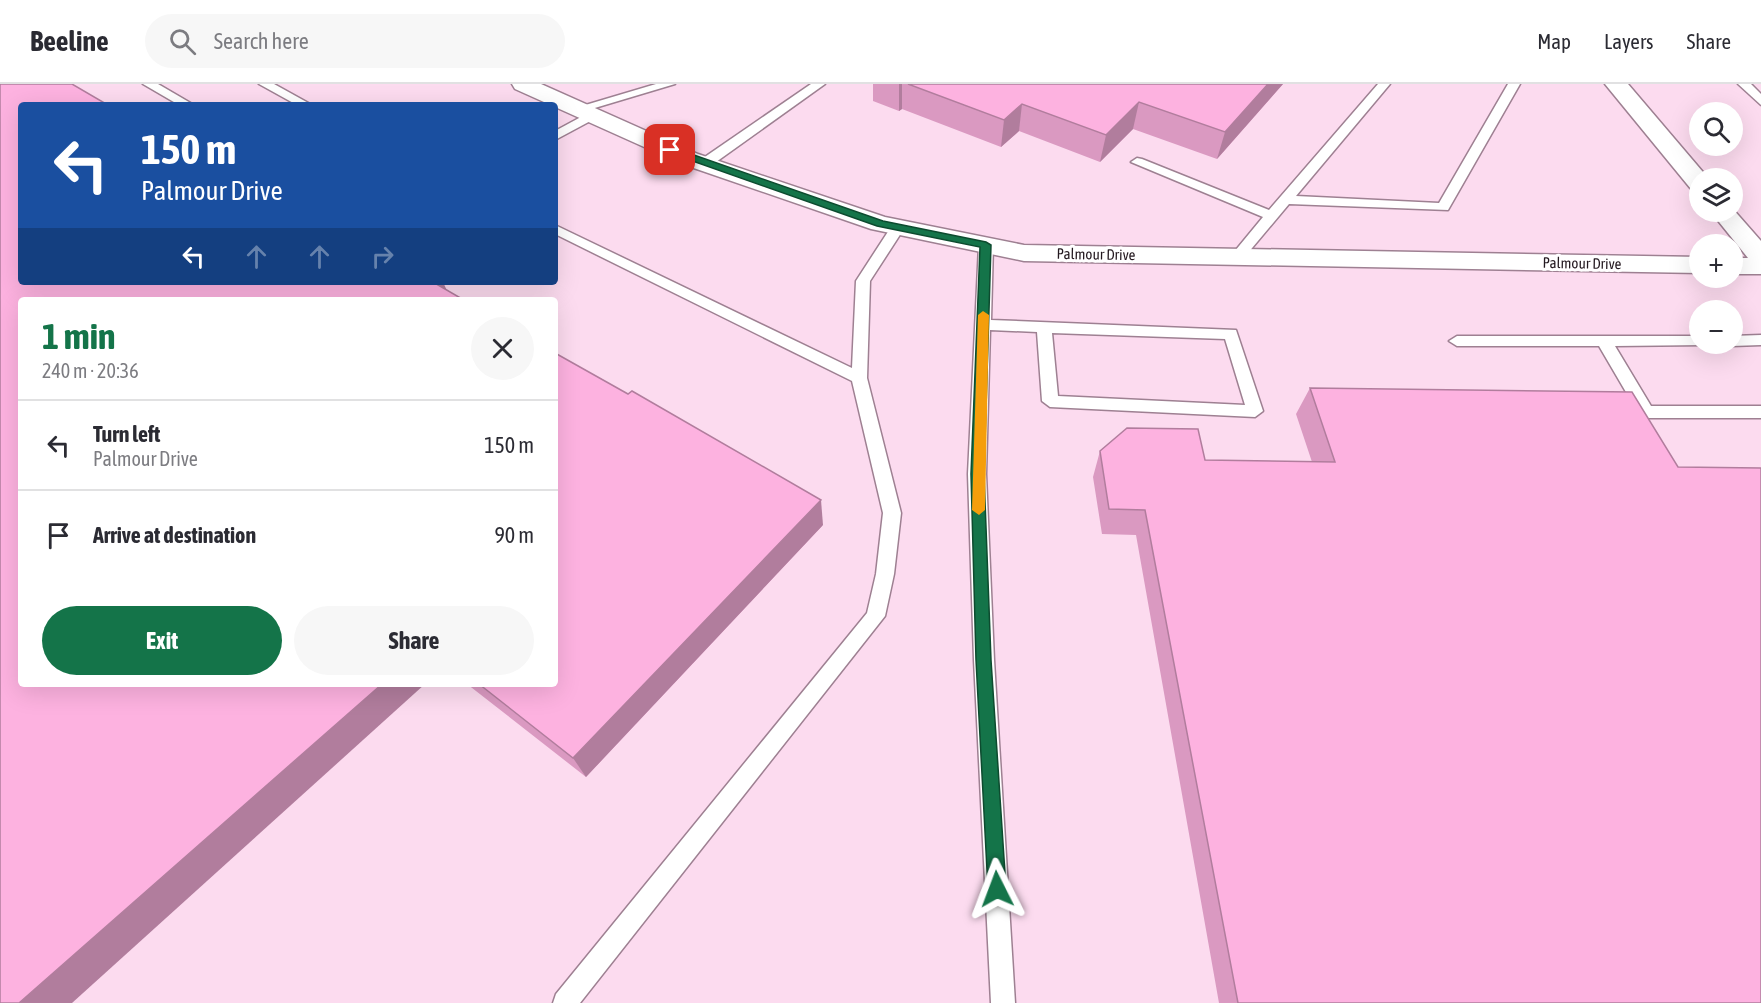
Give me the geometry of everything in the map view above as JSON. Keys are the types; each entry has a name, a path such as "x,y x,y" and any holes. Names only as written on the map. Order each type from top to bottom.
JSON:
{"street":[{"name":"Palmour Drive","path":"523,84 704,164 880,224 1024,253 1689,265"},
{"path":"1616,84 1689,171"},
{"path":"1731,222 1761,257"},
{"path":"1743,266 1761,266"}],"lane":[{"path":"149,84 182,102"},
{"path":"265,84 300,102"},
{"path":"558,134 585,112 669,84"},
{"path":"704,164 819,84"},
{"path":"1237,257 1384,84"},
{"path":"1286,200 1443,207 1514,84"},
{"path":"1744,84 1761,100"},
{"path":"1137,162 1272,216"},
{"path":"565,1003 876,616 885,574 892,513 859,378 863,281 898,227"},
{"path":"558,230 859,378"},
{"path":"986,245 977,474 984,660 1004,1003"},
{"path":"983,325 1232,334 1255,411 1050,401 1044,329"},
{"path":"1743,340 1761,340"},
{"path":"1457,341 1689,341"},
{"path":"1604,341 1646,412 1761,412"}],"shaded area":[{"path":"0,84 1761,84 1761,1003 0,1003"}],"building":[{"path":"0,84 72,84 103,102 18,102 18,285 438,285 459,297 18,297 18,687 379,687 19,1003 0,1003"},
{"path":"908,84 1268,84 1225,132 1139,102 1106,135 1022,104 1004,120"},
{"path":"558,355 628,394 632,391 821,500 573,758 483,687 558,687"},
{"path":"1310,388 1632,392 1678,467 1761,468 1761,1003 1238,1003 1145,510 1109,509 1100,451 1127,428 1198,429 1205,460 1335,462"}],"slow traffic":[{"path":"979,510 977,474 983,315"}],"route":[{"path":"670,150 690,159 880,224 986,245 977,474 984,660 997,889"}]}
